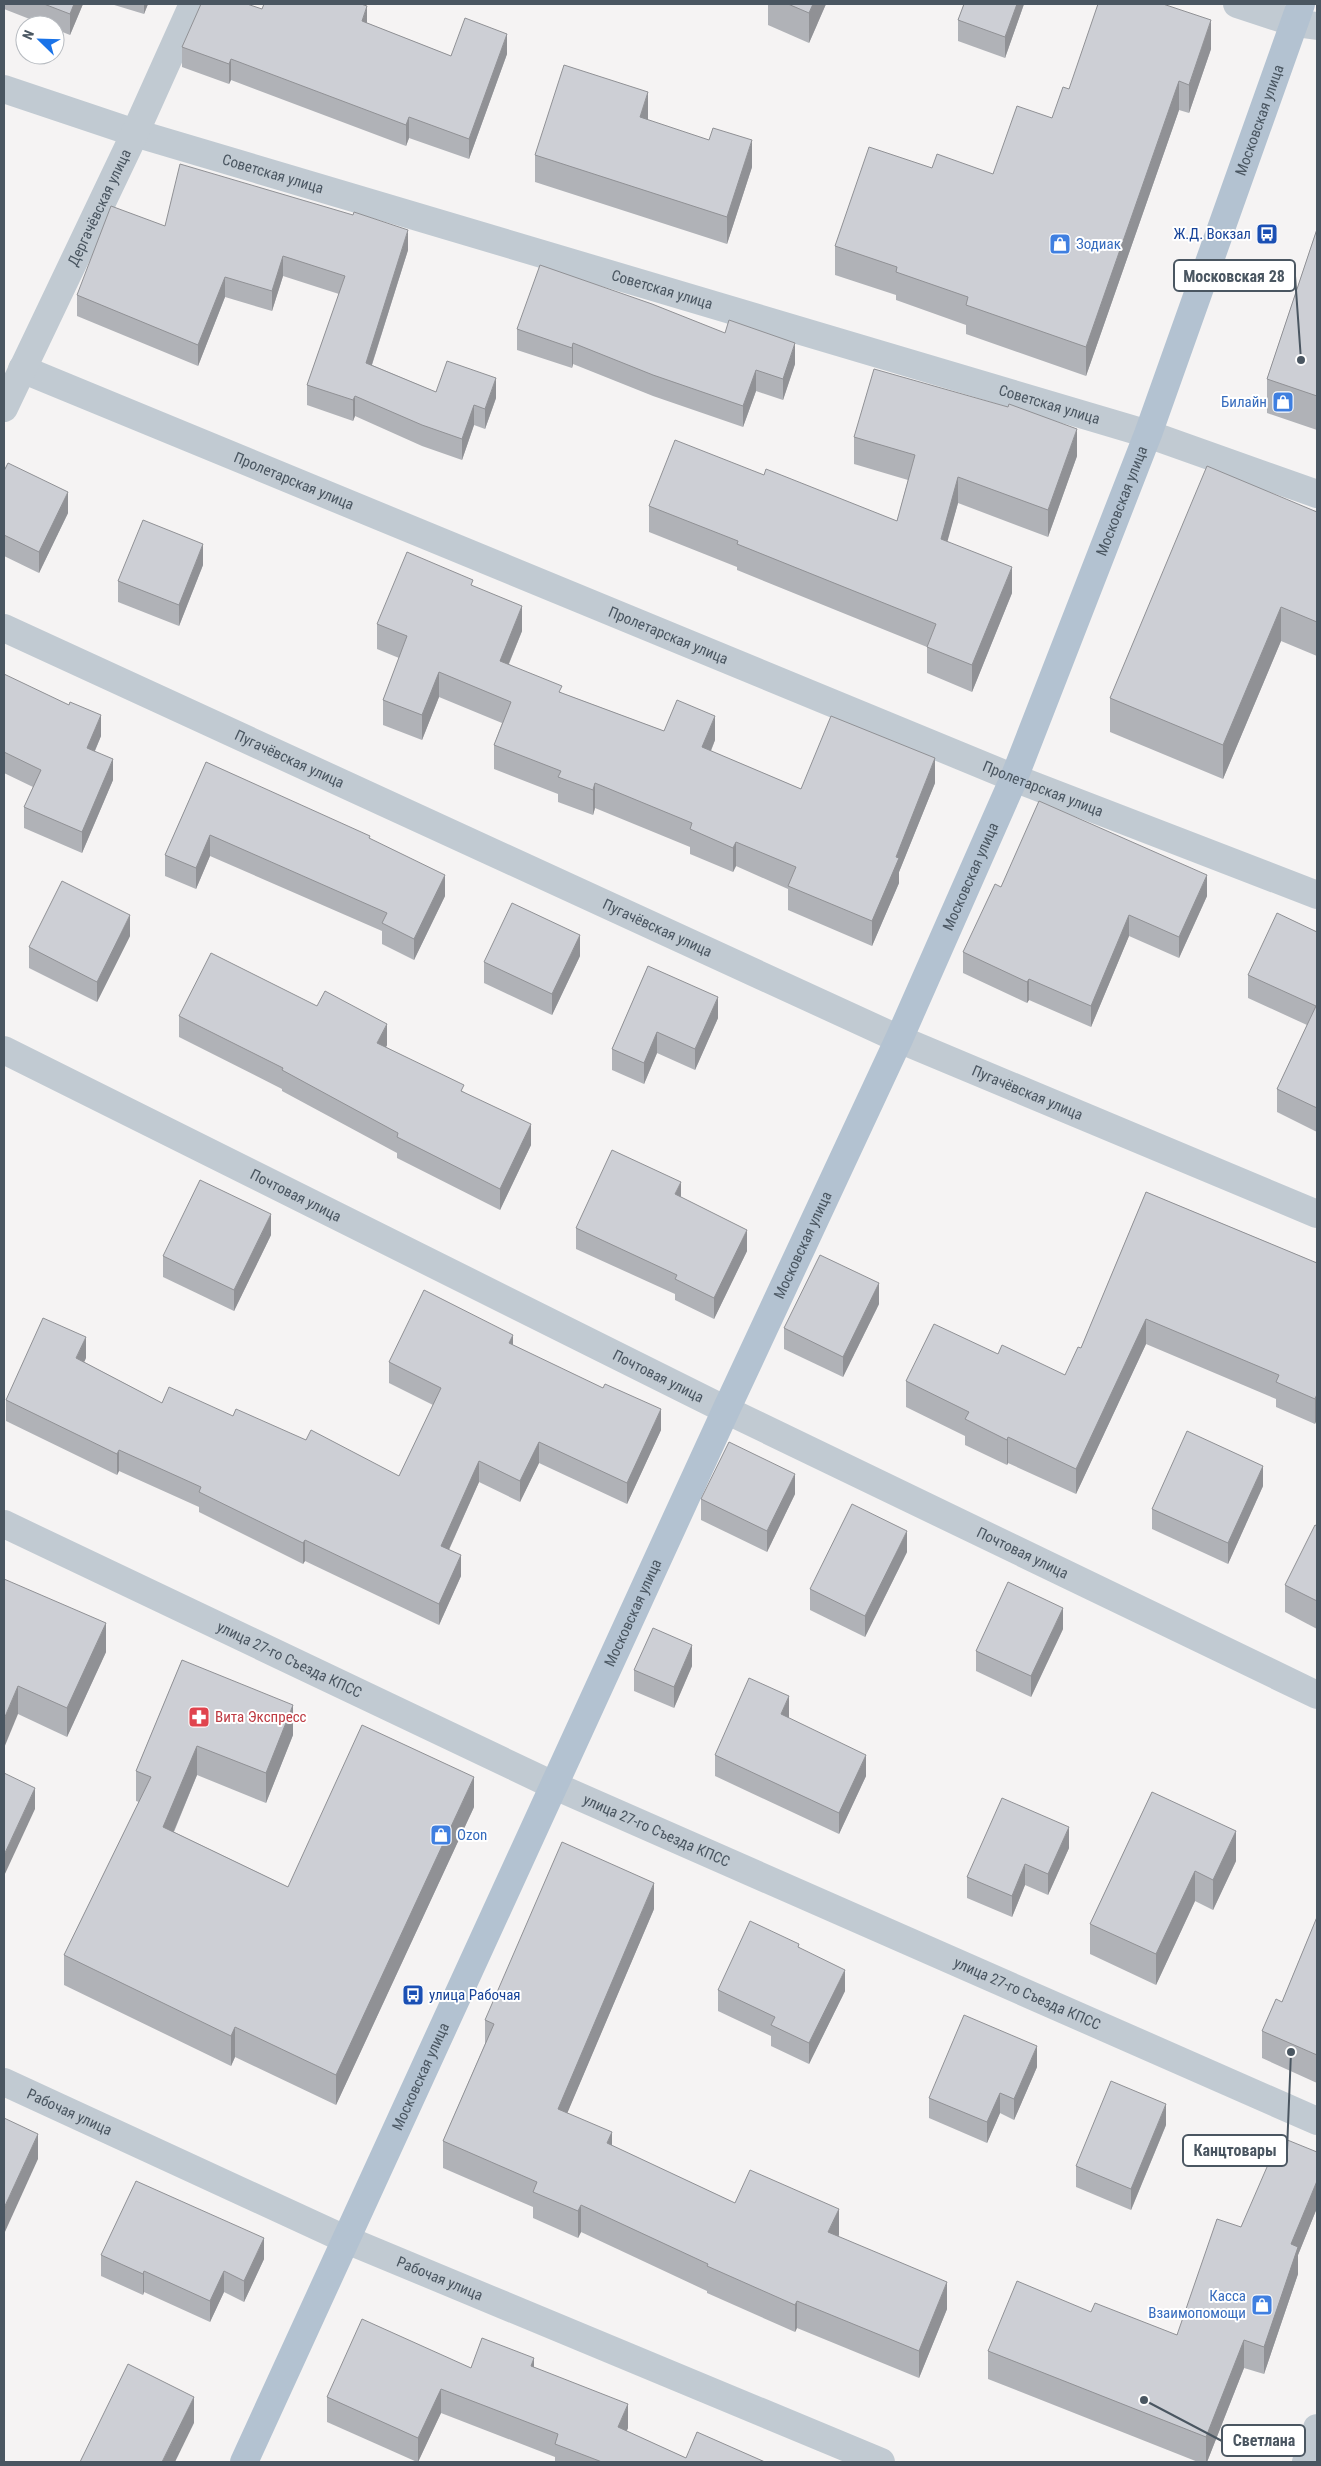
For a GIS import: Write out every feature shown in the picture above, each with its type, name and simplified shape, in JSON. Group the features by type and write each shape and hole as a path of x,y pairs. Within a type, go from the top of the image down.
{"main road":[{"name":"Московская улица","path":"244,2462 348,2240 726,1410 899,1039 1014,778 1148,434 1304,17"}],"street":[{"name":"Дергачёвская улица","path":"4,408 135,132 193,4"},
{"path":"1237,4 1304,17"},
{"name":"Советская улица","path":"4,89 135,132 1148,434 1317,494"},
{"name":"Пролетарская улица","path":"22,369 1014,778 1317,895"},
{"name":"Пугачёвская улица","path":"4,628 899,1039 1317,1214"},
{"name":"Почтовая улица","path":"4,1050 726,1410 1317,1695"},
{"name":"улица 27-го Съезда КПСС","path":"4,1524 555,1786 1317,2121"},
{"name":"Рабочая улица","path":"4,2082 348,2240 880,2462"},
{"path":"1306,2462 1317,2428"}],"building":[{"path":"44,4 74,4 70,14"},
{"path":"201,4 247,4 262,9 264,4 361,4 367,6 362,21 451,56 465,18 507,34 469,139 409,117 406,125 231,59 229,64 182,47"},
{"path":"788,4 813,4 809,13"},
{"path":"964,4 1017,4 1005,37 958,20"},
{"path":"1098,4 1163,4 1211,20 1189,85 1179,81 1086,347 966,305 968,297 896,272 897,267 835,246 869,147 932,168 937,154 993,174 1017,106 1052,118 1063,87 1069,89"},
{"path":"564,65 648,92 640,117 709,140 713,128 752,140 727,217 535,155"},
{"path":"180,164 353,215 354,212 408,230 366,363 436,392 447,361 496,378 485,409 474,405 462,439 422,425 355,396 353,400 307,385 345,276 283,256 272,291 225,277 198,345 77,295 111,206 165,226"},
{"path":"1317,229 1317,396 1267,379"},
{"path":"540,265 652,304 725,333 729,320 795,343 783,379 756,370 743,406 653,375 573,343 572,348 517,329"},
{"path":"874,369 1008,407 1009,404 1077,429 1048,510 958,477 941,539 1012,567 972,665 927,647 936,624 737,544 738,541 649,506 675,440 764,475 766,469 897,521 915,455 854,437"},
{"path":"8,463 68,492 39,552 4,535 4,471"},
{"path":"1207,466 1317,512 1317,622 1281,607 1223,745 1110,698"},
{"path":"143,520 203,544 179,605 118,581"},
{"path":"407,552 473,580 471,585 522,606 500,661 562,686 559,692 664,731 677,700 715,716 702,747 801,789 831,716 935,758 896,857 899,858 872,921 788,886 796,867 736,842 733,848 690,829 692,823 595,783 593,790 558,777 561,771 494,745 511,702 439,672 422,715 383,700 407,636 377,624"},
{"path":"4,674 69,705 70,702 101,715 87,748 113,759 82,832 24,807 41,770 4,752"},
{"path":"206,762 370,836 369,838 445,875 414,939 382,923 387,913 210,835 196,868 165,855"},
{"path":"1039,801 1207,875 1179,937 1129,915 1091,1006 1029,979 1027,982 963,952 995,884 1001,887"},
{"path":"62,881 130,915 97,982 29,947"},
{"path":"512,903 580,935 552,994 484,962"},
{"path":"1277,913 1317,932 1317,1108 1277,1089 1316,1006 1248,975"},
{"path":"211,953 317,1006 325,991 387,1024 377,1043 464,1085 461,1091 531,1124 500,1189 397,1137 398,1133 282,1070 283,1068 179,1016"},
{"path":"648,966 718,997 695,1049 657,1032 644,1063 612,1049"},
{"path":"612,1150 681,1182 675,1194 747,1230 714,1298 675,1279 677,1275 576,1228"},
{"path":"200,1180 271,1214 234,1290 163,1256"},
{"path":"1146,1192 1317,1263 1317,1394 1315,1399 1276,1382 1279,1375 1146,1319 1076,1469 1008,1437 1007,1440 965,1419 969,1412 906,1381 934,1324 998,1354 1002,1345 1065,1375 1078,1347 1081,1348"},
{"path":"820,1255 879,1283 843,1357 784,1328"},
{"path":"424,1290 513,1335 509,1343 603,1388 605,1384 661,1409 627,1483 539,1442 520,1481 479,1461 441,1546 461,1555 439,1604 305,1540 303,1543 199,1492 201,1487 119,1450 117,1454 6,1400 43,1318 86,1337 76,1358 162,1403 169,1387 233,1416 236,1409 306,1440 311,1430 399,1476 441,1388 389,1362"},
{"path":"1187,1431 1263,1466 1228,1543 1152,1509"},
{"path":"729,1442 795,1474 767,1531 701,1499"},
{"path":"852,1504 907,1531 865,1616 810,1589"},
{"path":"1315,1525 1317,1526 1317,1601 1285,1585"},
{"path":"4,1579 106,1623 67,1708 18,1686 4,1719"},
{"path":"1008,1582 1063,1608 1031,1676 976,1651"},
{"path":"653,1628 692,1645 674,1687 634,1670"},
{"path":"182,1660 293,1705 266,1773 197,1746 163,1827 288,1887 362,1725 474,1777 336,2075 235,2027 231,2036 64,1955 151,1777 136,1771"},
{"path":"749,1678 789,1696 781,1714 866,1755 839,1813 715,1755"},
{"path":"4,1773 35,1788 4,1855"},
{"path":"1152,1792 1236,1831 1213,1880 1195,1871 1156,1954 1090,1924"},
{"path":"1002,1798 1069,1827 1048,1874 1025,1864 1012,1896 967,1877"},
{"path":"562,1842 654,1883 558,2109 612,2132 607,2143 735,2203 750,2170 839,2209 828,2232 947,2282 919,2351 797,2301 795,2305 707,2266 708,2264 581,2205 578,2211 533,2192 537,2182 443,2141 494,2024 485,2020"},
{"path":"1317,1917 1317,2055 1262,2031 1276,1999 1282,2002"},
{"path":"750,1921 799,1944 798,1947 845,1970 809,2043 771,2025 775,2017 718,1990"},
{"path":"964,2015 1037,2046 1014,2099 1000,2093 987,2122 929,2098"},
{"path":"1111,2081 1166,2104 1131,2189 1076,2166"},
{"path":"4,2118 38,2134 4,2208"},
{"path":"1280,2137 1317,2152 1317,2181 1291,2244 1298,2247 1264,2347 1244,2340 1206,2437 988,2351 1017,2281 1091,2312 1095,2303 1177,2335 1217,2219 1241,2227"},
{"path":"136,2181 264,2238 244,2281 224,2271 210,2301 144,2271 143,2274 101,2255"},
{"path":"362,2319 471,2368 482,2338 534,2358 531,2366 628,2404 618,2427 686,2458 697,2432 765,2462 602,2462 555,2444 558,2434 441,2389 418,2438 327,2397"},
{"path":"128,2364 194,2397 162,2462 80,2462"}],"place":[{"name":"Ж.Д. Вокзал","path":"1267,234"},
{"name":"Зодиак","path":"1060,244"},
{"name":"Московская 28","path":"1301,360"},
{"name":"Билайн","path":"1283,402"},
{"name":"Вита Экспресс","path":"199,1717"},
{"name":"Ozon","path":"441,1835"},
{"name":"улица Рабочая","path":"413,1995"},
{"name":"Канцтовары","path":"1291,2052"},
{"name":"Касса Взаимопомощи","path":"1262,2305"},
{"name":"Светлана","path":"1144,2400"}]}
